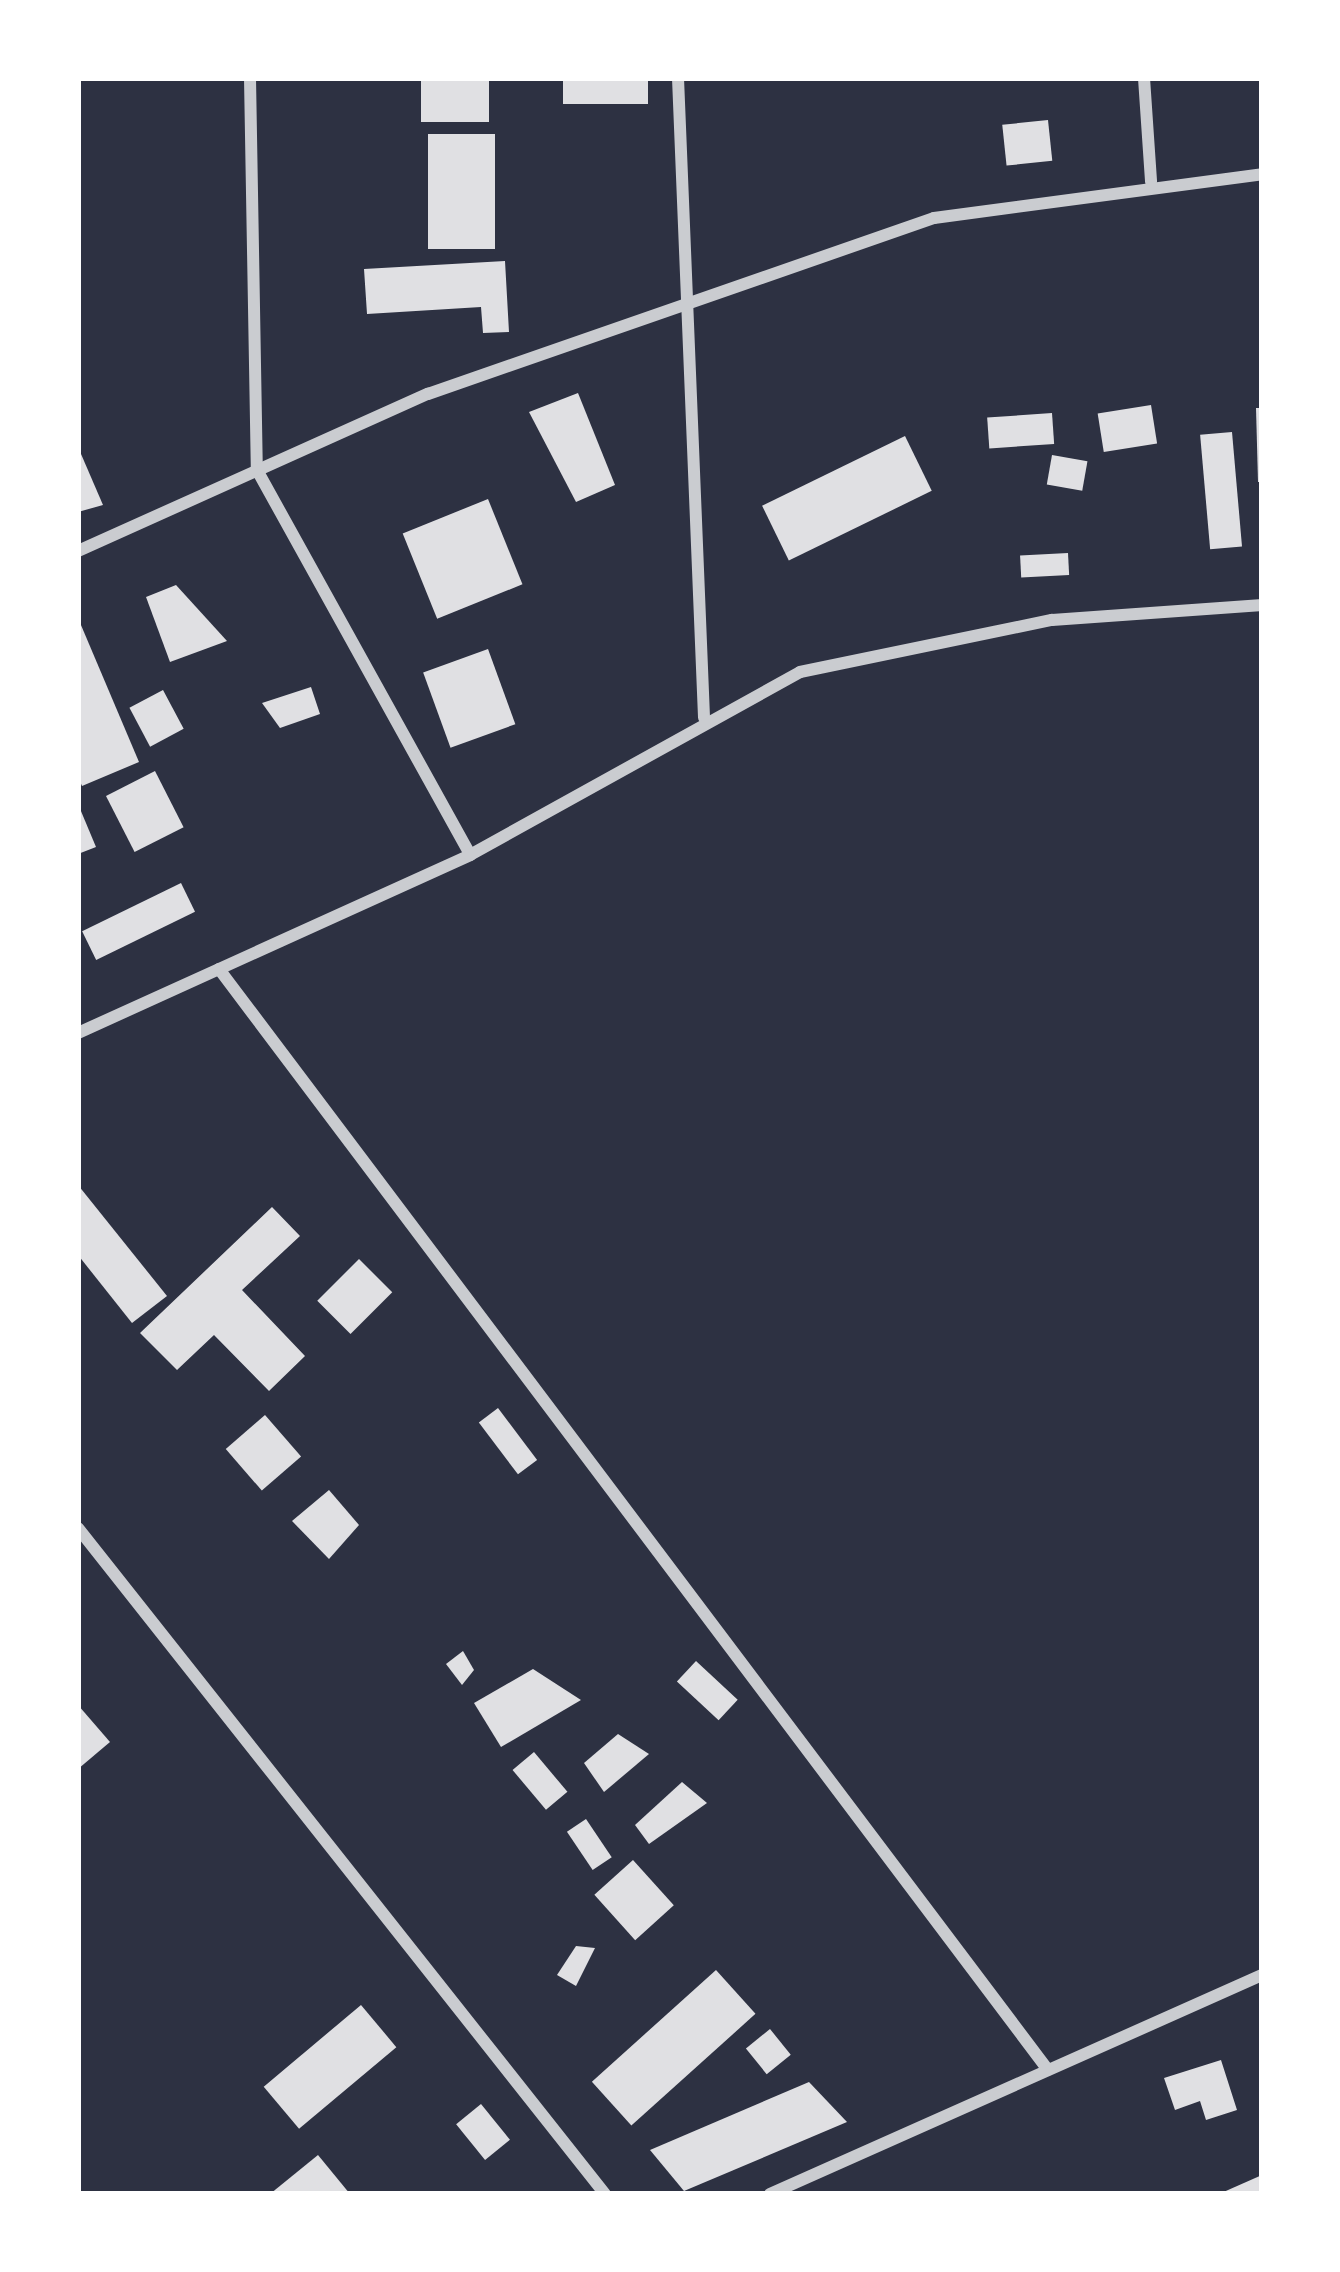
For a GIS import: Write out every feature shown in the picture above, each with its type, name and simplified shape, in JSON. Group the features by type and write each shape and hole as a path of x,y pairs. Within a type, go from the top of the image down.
{"street":[{"path":"250,78 257,470 470,855"},
{"path":"678,78 691,302 704,718"},
{"path":"1144,78 1150,182"},
{"path":"78,551 428,394 934,218 1150,182 1262,174"},
{"path":"78,1034 470,855 704,718 800,671 1029,625 1262,605"},
{"path":"219,969 1048,2070"},
{"path":"78,1528 605,2194"},
{"path":"770,2194 1262,1976"}],"building":[{"path":"421,78 489,78 489,122 421,122"},
{"path":"563,78 648,78 648,104 563,104"},
{"path":"1048,120 1052,161 1007,166 1002,125"},
{"path":"428,134 495,134 495,249 428,249"},
{"path":"505,261 509,332 483,333 481,307 367,314 364,269"},
{"path":"578,393 615,485 576,502 529,412"},
{"path":"1151,405 1157,444 1104,452 1098,413"},
{"path":"1256,408 1262,408 1262,482 1258,482"},
{"path":"1052,413 1054,444 989,448 987,418"},
{"path":"1232,432 1242,547 1210,549 1200,435"},
{"path":"905,436 932,491 789,561 762,506"},
{"path":"78,447 103,505 78,512"},
{"path":"1052,455 1087,461 1082,491 1047,485"},
{"path":"488,499 522,584 437,619 403,533"},
{"path":"1068,553 1069,575 1021,577 1020,556"},
{"path":"176,585 227,641 170,662 146,597"},
{"path":"78,618 139,762 82,786 78,777"},
{"path":"488,649 515,724 451,748 423,673"},
{"path":"311,687 320,714 280,728 262,703"},
{"path":"163,690 184,729 150,747 129,708"},
{"path":"155,771 184,827 135,852 106,796"},
{"path":"78,804 96,847 78,854"},
{"path":"181,883 195,912 96,960 82,931"},
{"path":"78,1185 167,1296 132,1323 78,1255"},
{"path":"272,1207 300,1236 242,1290 305,1356 269,1391 214,1335 177,1370 140,1333"},
{"path":"359,1259 392,1292 351,1334 317,1301"},
{"path":"498,1408 537,1460 518,1474 479,1422"},
{"path":"265,1415 301,1457 262,1491 226,1449"},
{"path":"329,1490 359,1525 329,1559 292,1521"},
{"path":"463,1651 474,1670 462,1685 446,1664"},
{"path":"696,1661 738,1700 719,1720 677,1681"},
{"path":"533,1669 581,1700 501,1747 474,1703"},
{"path":"78,1705 110,1742 78,1769"},
{"path":"618,1734 649,1754 604,1792 584,1763"},
{"path":"534,1752 567,1792 546,1810 513,1770"},
{"path":"682,1782 707,1803 649,1844 635,1825"},
{"path":"586,1819 612,1857 593,1870 567,1832"},
{"path":"633,1860 674,1905 635,1940 594,1895"},
{"path":"576,1946 595,1948 576,1986 557,1975"},
{"path":"716,1970 755,2014 631,2126 592,2082"},
{"path":"361,2005 396,2047 299,2129 264,2087"},
{"path":"770,2029 791,2055 767,2074 746,2049"},
{"path":"1221,2060 1237,2110 1206,2120 1200,2101 1175,2110 1164,2078"},
{"path":"809,2082 847,2122 684,2191 650,2150"},
{"path":"481,2104 510,2140 485,2160 456,2124"},
{"path":"318,2155 350,2194 270,2194"},
{"path":"1262,2175 1262,2194 1219,2194"}]}
